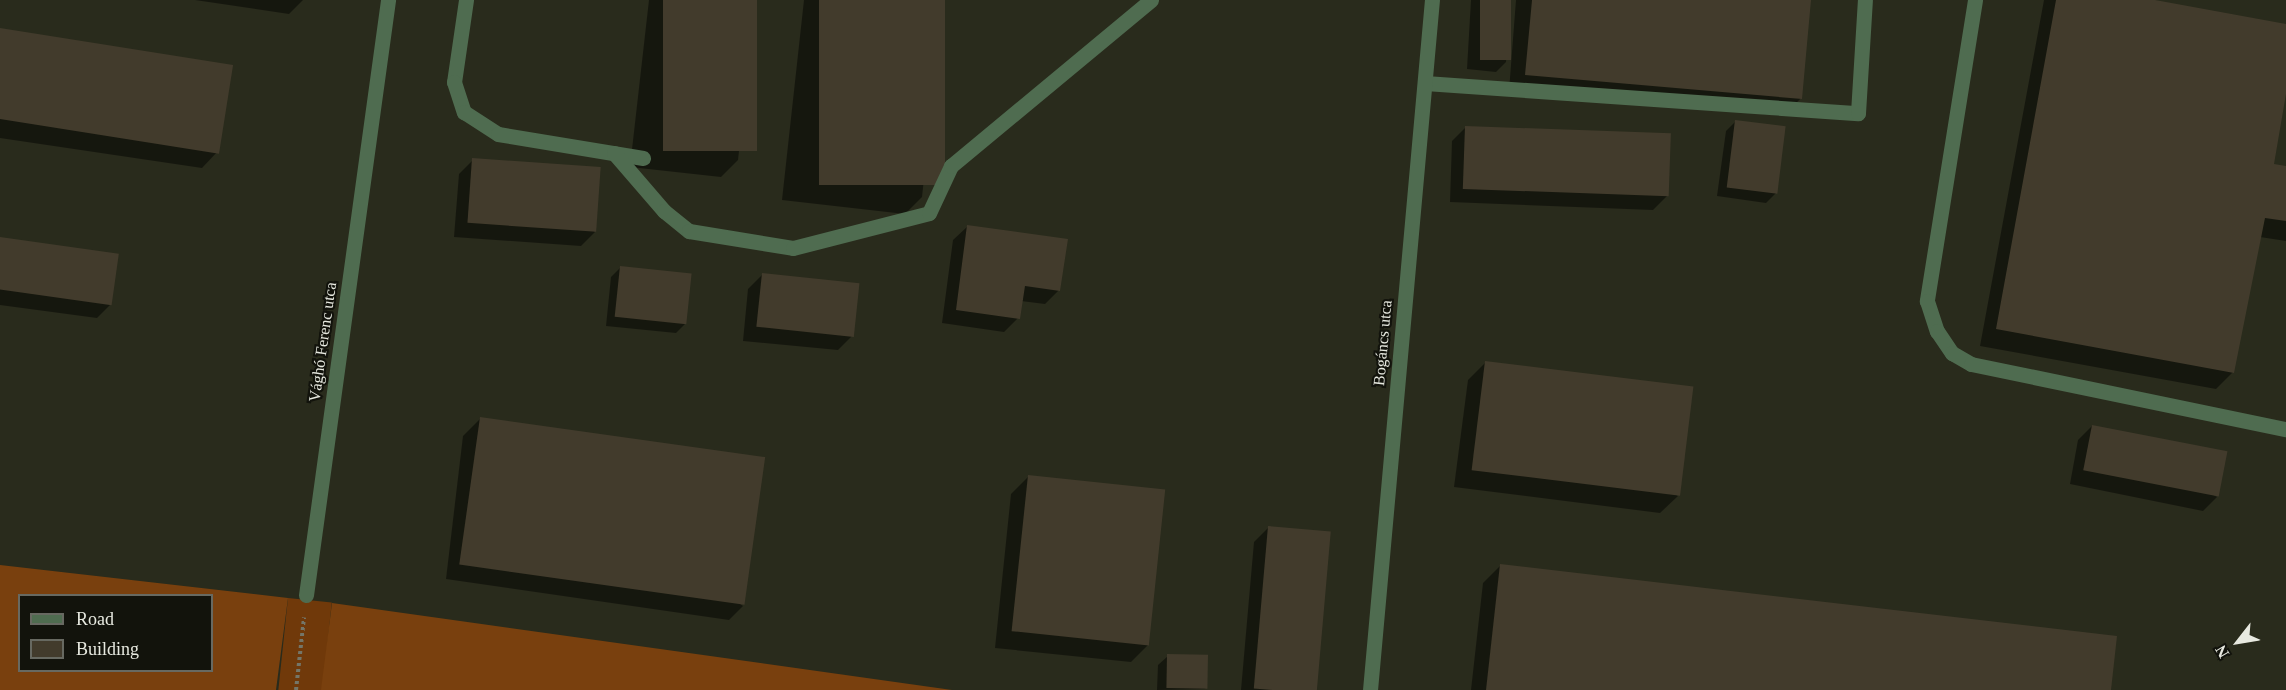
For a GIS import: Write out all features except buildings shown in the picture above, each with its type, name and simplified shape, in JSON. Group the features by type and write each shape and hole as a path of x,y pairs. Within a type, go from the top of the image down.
{"street":[{"name":"Vághó Ferenc utca","path":"306,596 388,0"},
{"path":"466,0 454,82 464,112 498,134 643,158"},
{"path":"614,153 664,211 689,231 793,248 929,213 951,166 1151,0"},
{"name":"Bogáncs utca","path":"1370,690 1432,0"},
{"path":"1425,84 1858,113 1865,0"},
{"path":"1975,0 1927,301 1937,331 1952,353 1971,364 2286,429"}],"path":[{"path":"296,690 306,596"}],"shaded area":[{"path":"0,565 288,598 276,690 0,690"},
{"path":"288,598 332,603 323,690 278,690"},
{"path":"332,603 952,690 321,690"}]}
